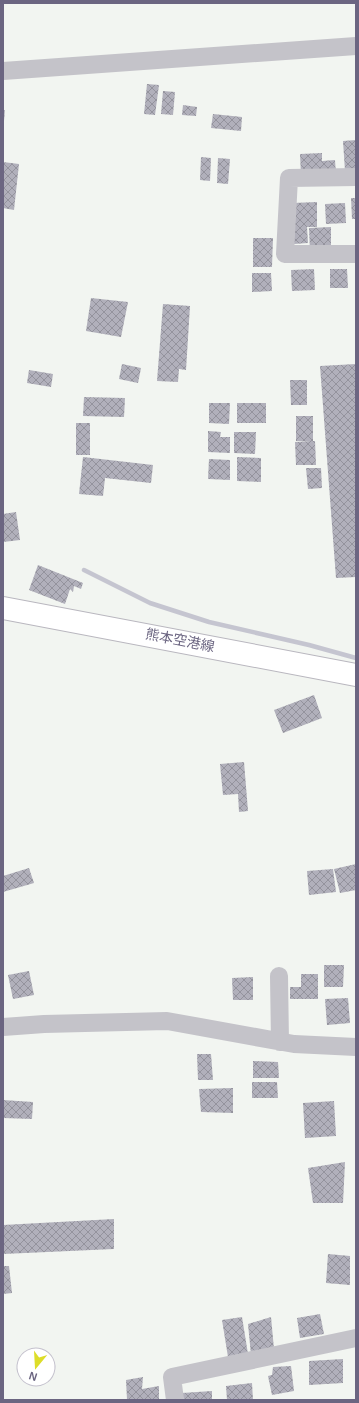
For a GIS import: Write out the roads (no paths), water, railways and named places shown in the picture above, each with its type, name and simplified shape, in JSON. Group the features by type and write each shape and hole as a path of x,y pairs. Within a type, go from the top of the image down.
{"main road":[{"name":"熊本空港線","path":"3,608 222,648 356,675"}],"street":[{"path":"3,71 356,46"},
{"path":"356,177 289,178 285,254 356,254"},
{"path":"279,976 280,1042"},
{"path":"3,1026 167,1021 294,1044 356,1046"},
{"path":"175,1400 172,1377 356,1338"}],"waterway":[{"path":"84,570 150,603 209,622 309,645 356,658"}]}
